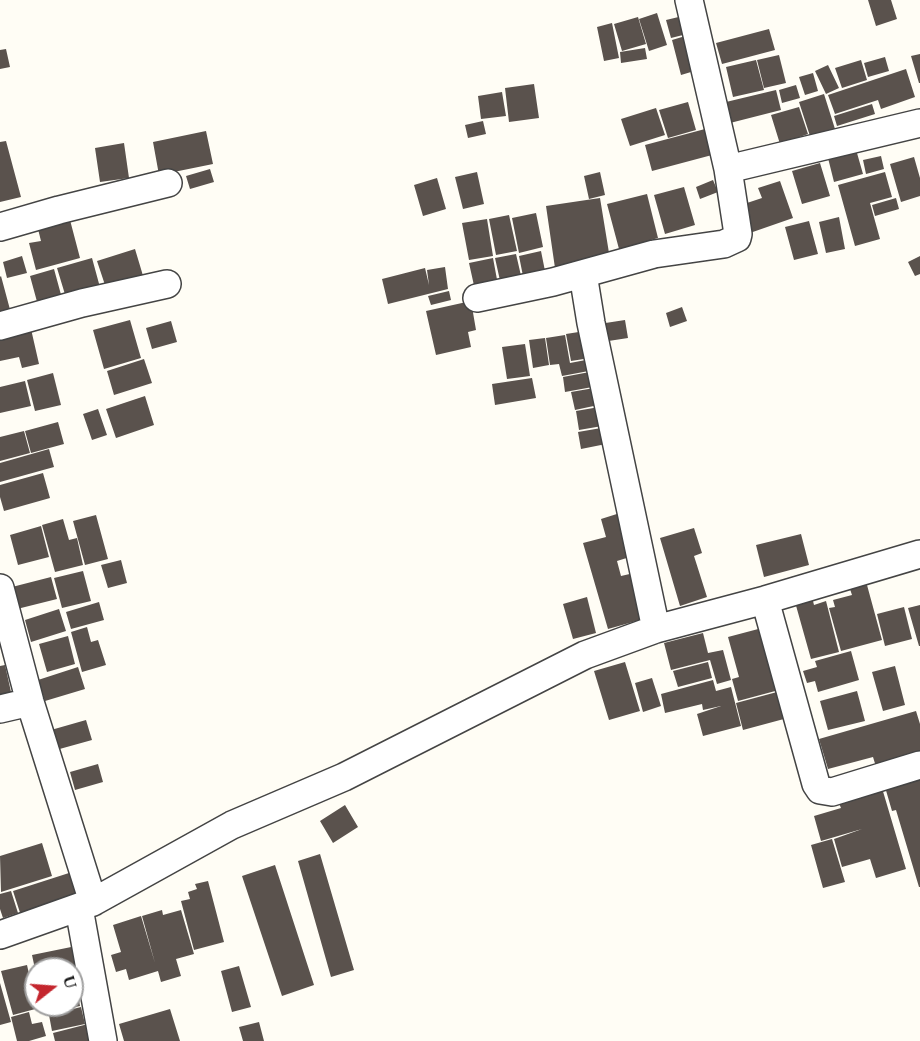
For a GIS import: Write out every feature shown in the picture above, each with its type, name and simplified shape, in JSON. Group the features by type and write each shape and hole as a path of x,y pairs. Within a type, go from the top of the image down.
{"street":[{"path":"477,298 583,274 654,254 724,244 734,240 738,234 728,169 689,0"},
{"path":"728,169 920,123"},
{"path":"0,227 168,183"},
{"path":"583,274 591,323 656,629"},
{"path":"0,326 82,303 167,284"},
{"path":"0,935 86,905 232,825 344,777 585,655 656,629 765,600 920,554"},
{"path":"0,588 86,905 103,1041"},
{"path":"765,600 816,784 820,790 832,792 920,765"},
{"path":"0,709 30,702"}],"building":[{"path":"868,0 891,0 897,19 876,26"},
{"path":"657,13 667,45 649,51 639,19"},
{"path":"687,15 691,33 671,38 666,20"},
{"path":"638,17 646,44 622,51 614,24"},
{"path":"612,23 619,58 604,61 597,27"},
{"path":"769,29 775,50 722,64 716,43"},
{"path":"692,34 701,69 681,75 672,40"},
{"path":"645,48 647,59 621,63 620,52"},
{"path":"6,49 10,67 0,69 0,50"},
{"path":"920,54 920,83 919,83 911,56"},
{"path":"779,55 786,83 764,88 757,60"},
{"path":"885,57 889,71 868,77 864,63"},
{"path":"756,60 764,90 733,97 726,67"},
{"path":"861,60 867,80 842,88 835,68"},
{"path":"828,65 839,88 826,94 815,71"},
{"path":"906,69 915,97 881,109 878,100 835,114 828,95"},
{"path":"813,73 818,91 805,95 799,77"},
{"path":"534,84 539,118 509,122 505,88"},
{"path":"796,85 800,98 782,103 779,90"},
{"path":"776,90 781,110 730,123 726,102"},
{"path":"502,92 506,116 481,119 478,96"},
{"path":"824,94 835,129 810,136 799,102"},
{"path":"688,102 696,130 668,138 659,110"},
{"path":"872,104 875,114 837,126 834,116"},
{"path":"799,107 808,134 780,144 771,115"},
{"path":"656,108 665,135 630,146 621,119"},
{"path":"483,121 486,134 468,138 465,125"},
{"path":"705,129 712,155 652,171 645,145"},
{"path":"206,131 213,164 159,175 153,142"},
{"path":"6,141 21,197 0,202 0,142"},
{"path":"124,143 129,178 100,182 95,148"},
{"path":"855,146 863,174 834,182 827,154"},
{"path":"881,156 884,169 866,174 863,160"},
{"path":"914,157 920,178 920,196 901,202 890,164"},
{"path":"820,163 830,196 802,204 792,171"},
{"path":"210,169 214,182 190,189 186,176"},
{"path":"477,172 484,204 463,209 455,177"},
{"path":"600,172 605,195 589,199 584,176"},
{"path":"885,172 892,197 870,203 880,239 855,246 838,185"},
{"path":"437,178 446,209 423,216 414,185"},
{"path":"713,180 718,192 700,199 696,187"},
{"path":"780,181 793,218 747,234 738,206 762,198 758,188"},
{"path":"684,187 695,225 665,234 654,195"},
{"path":"647,194 658,238 619,249 607,204"},
{"path":"600,198 610,259 555,268 546,206"},
{"path":"896,198 899,209 875,216 872,205"},
{"path":"536,213 543,247 519,253 512,218"},
{"path":"509,215 517,251 496,255 489,219"},
{"path":"839,217 845,249 826,253 819,222"},
{"path":"487,219 493,256 469,260 462,223"},
{"path":"70,220 80,258 36,270 29,243 41,241 38,229"},
{"path":"809,221 818,254 794,260 785,227"},
{"path":"135,249 144,279 107,291 97,261"},
{"path":"541,251 547,281 525,286 519,256"},
{"path":"516,254 522,280 501,285 495,258"},
{"path":"22,256 27,273 7,278 3,262"},
{"path":"920,256 920,274 915,276 908,262"},
{"path":"92,258 101,291 67,301 57,268"},
{"path":"493,258 498,285 475,290 469,263"},
{"path":"445,267 448,289 388,304 382,279 425,268 429,285 427,270"},
{"path":"54,269 63,302 39,309 30,276"},
{"path":"0,277 12,317 0,320"},
{"path":"449,291 451,300 431,305 428,296"},
{"path":"471,301 476,330 468,332 471,347 436,355 426,311"},
{"path":"682,307 687,321 670,327 666,313"},
{"path":"130,320 141,358 104,369 93,330"},
{"path":"625,320 628,338 602,342 599,324"},
{"path":"171,321 177,342 152,349 146,328"},
{"path":"31,329 39,364 22,368 19,357 0,361 0,336"},
{"path":"585,331 590,358 571,361 566,334"},
{"path":"565,335 570,363 591,359 594,370 562,376 559,364 550,365 546,338"},
{"path":"545,338 549,365 533,368 529,340"},
{"path":"525,344 530,376 507,379 502,347"},
{"path":"144,359 152,383 114,395 107,371"},
{"path":"595,371 598,386 565,392 563,377"},
{"path":"53,373 61,405 35,411 27,380"},
{"path":"532,378 536,398 495,405 492,384"},
{"path":"25,381 31,406 0,413 0,387"},
{"path":"600,387 603,404 575,410 571,392"},
{"path":"145,396 154,425 116,438 106,409"},
{"path":"605,406 608,425 579,430 576,411"},
{"path":"98,409 107,435 92,440 83,414"},
{"path":"58,422 64,444 31,453 25,431"},
{"path":"607,427 611,443 581,449 578,432"},
{"path":"24,431 30,453 0,461 0,437"},
{"path":"49,449 54,467 0,482 0,463"},
{"path":"43,473 50,498 4,511 0,497 0,485"},
{"path":"620,513 633,556 617,561 621,576 634,573 647,618 608,629 583,543 606,537 601,519"},
{"path":"96,515 108,559 85,565 73,521"},
{"path":"63,519 69,540 77,538 83,565 55,572 42,525"},
{"path":"41,526 49,557 18,565 10,535"},
{"path":"694,528 702,553 694,556 707,597 680,606 660,538"},
{"path":"801,534 809,565 764,577 756,545"},
{"path":"121,560 127,583 108,588 101,565"},
{"path":"83,571 91,601 62,608 54,578"},
{"path":"51,577 57,599 17,609 12,587"},
{"path":"867,585 882,640 841,651 829,608 835,607 833,600 852,595 850,589"},
{"path":"587,597 596,633 573,639 563,604"},
{"path":"812,597 814,605 826,601 839,652 811,659 795,602"},
{"path":"99,602 104,620 71,629 66,612"},
{"path":"920,605 920,646 919,646 908,608"},
{"path":"904,607 912,639 885,646 877,614"},
{"path":"59,609 66,631 31,642 25,620"},
{"path":"87,627 91,642 98,640 106,665 82,672 71,632"},
{"path":"762,628 779,690 738,701 732,679 739,677 728,637"},
{"path":"703,633 708,653 723,650 731,680 717,684 710,660 671,670 664,643"},
{"path":"68,636 75,664 47,672 39,644"},
{"path":"851,651 859,680 818,692 815,681 807,683 803,671 817,667 815,661"},
{"path":"625,662 640,711 609,720 594,671"},
{"path":"708,662 712,678 678,687 673,671"},
{"path":"5,665 13,701 0,703 0,666"},
{"path":"895,666 905,705 883,711 872,672"},
{"path":"78,667 85,689 45,701 38,680"},
{"path":"652,678 661,706 643,712 635,683"},
{"path":"713,680 716,691 731,687 741,726 703,736 697,714 721,706 703,710 702,704 665,713 661,694"},
{"path":"857,691 865,721 828,730 820,701"},
{"path":"777,692 778,697 784,695 795,716 743,730 736,703"},
{"path":"916,711 920,724 920,758 877,770 873,757 828,769 819,739"},
{"path":"86,720 92,740 56,750 51,730"},
{"path":"98,764 103,782 75,790 70,772"},
{"path":"920,776 919,887 896,810 892,811 885,787"},
{"path":"882,788 906,869 876,878 870,859 842,867 834,839 862,829 821,841 814,816 841,808 838,801"},
{"path":"345,805 358,827 333,843 320,821"},
{"path":"832,839 845,882 823,888 811,845"},
{"path":"42,843 52,876 1,892 0,856"},
{"path":"320,854 354,970 331,977 298,861"},
{"path":"275,865 314,985 282,996 242,876"},
{"path":"69,873 79,904 23,922 13,891"},
{"path":"208,881 224,942 194,950 181,901 190,899 188,892 197,889 195,884"},
{"path":"11,891 18,913 3,918 0,909 0,894"},
{"path":"162,910 163,915 181,910 194,954 176,959 181,976 161,982 158,971 129,980 126,969 116,972 111,955 121,952 113,925 141,916 155,963 142,916"},
{"path":"81,945 84,957 32,957 32,955"},
{"path":"84,958 89,981 84,982"},
{"path":"24,966 24,1012 13,1015 1,971"},
{"path":"239,966 251,1007 232,1012 221,971"},
{"path":"0,983 11,1022 0,1025"},
{"path":"170,1009 180,1041 124,1041 119,1024"},
{"path":"24,1013 24,1017 30,1017 32,1024 42,1022 46,1036 29,1041 17,1041 11,1017"},
{"path":"49,1017 83,1017 85,1024 52,1031"},
{"path":"259,1022 264,1041 243,1041 239,1027"},
{"path":"88,1024 92,1041 55,1041 53,1033"}]}
